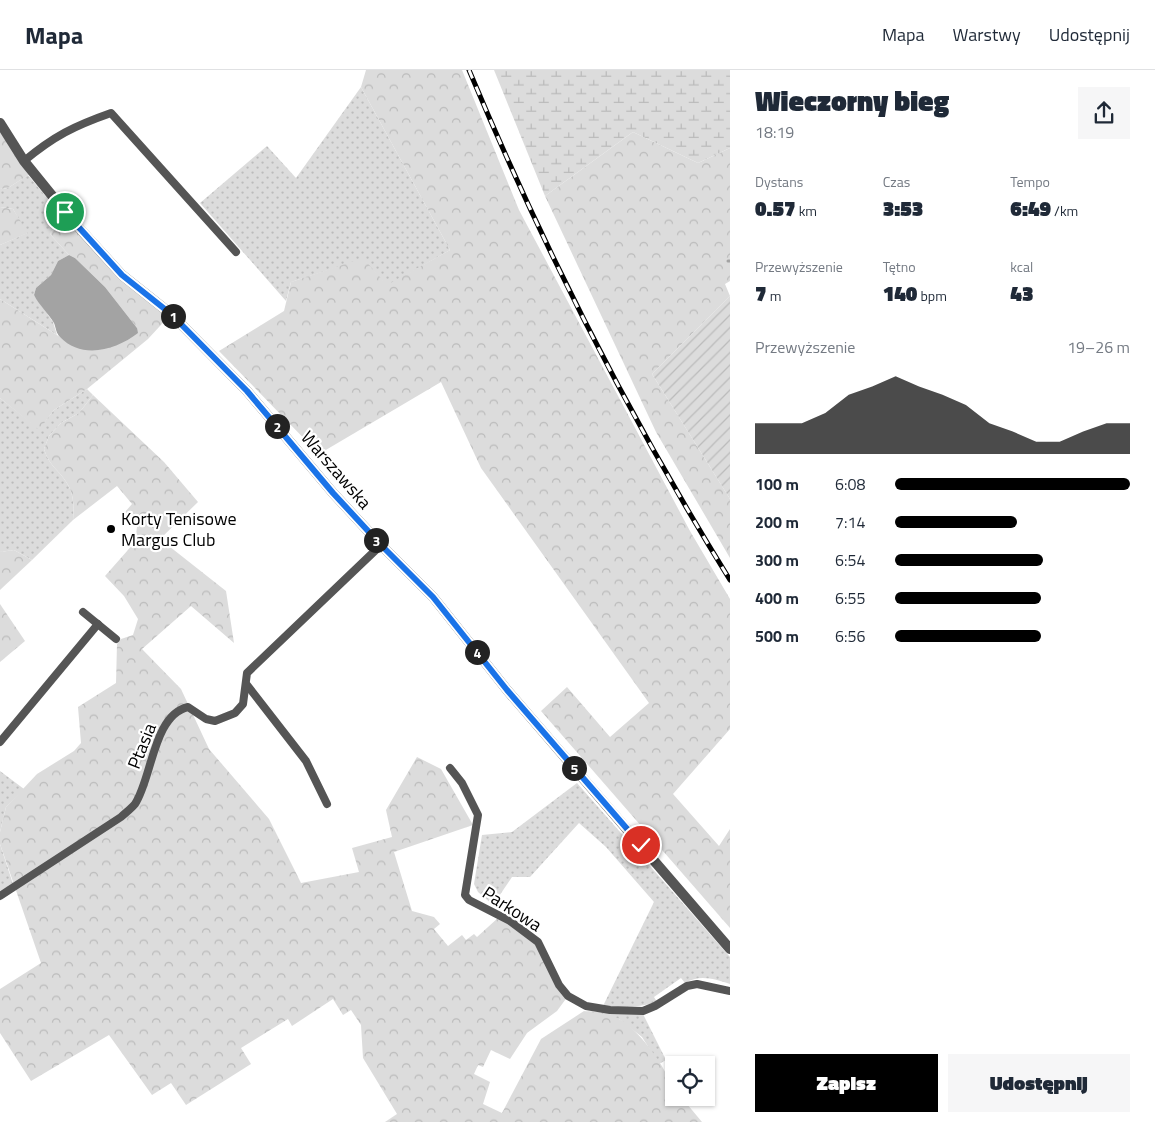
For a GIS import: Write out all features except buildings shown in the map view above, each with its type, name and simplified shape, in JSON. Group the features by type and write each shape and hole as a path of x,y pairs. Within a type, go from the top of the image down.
{"street":[{"path":"24,161 47,141 76,125 111,113 236,252"},
{"name":"Warszawska","path":"0,123 24,161 71,219 122,275 171,314 220,361 381,545 433,597 507,690 730,949"},
{"name":"Ptasia","path":"0,896 121,817 135,803 169,718 181,708 188,707 206,719 215,721 224,719 243,704 247,673 381,545"},
{"path":"83,612 116,638"},
{"path":"0,742 98,624"},
{"path":"246,686 306,761 328,804"},
{"name":"Parkowa","path":"450,768 462,783 478,815 465,895 469,900 510,921 538,942 559,985 568,996 586,1006 596,1008 643,1010 656,1006 692,985 698,984 730,991"}],"green space":[{"path":"366,70 462,70 519,210 690,531 730,599 730,729 673,794 719,846 730,829 730,928 541,711 567,687 610,737 649,703 481,468 441,382 319,454 219,351 284,311 291,282 363,258 387,285 450,250 361,87"},
{"path":"494,70 730,70 730,148 698,163 633,132 545,196"},
{"path":"361,87 450,250 387,286 363,259 291,282 286,301 200,203 267,146 296,178"},
{"path":"0,129 33,172 8,188 0,189"},
{"path":"633,132 698,163 730,148 730,281 725,284 730,296 652,374 730,499 730,558 656,432 545,196"},
{"path":"28,175 62,216 50,234 69,255 58,261 51,275 36,288 34,295 53,322 57,335 0,299 0,245 27,233 13,209 0,207 0,189 8,188"},
{"path":"0,207 13,209 28,233 0,245"},
{"path":"65,212 122,275 171,314 148,339 87,389 54,410 39,430 0,398 0,299 68,342 137,328 105,287 75,258 69,255 50,234"},
{"path":"730,296 730,499 652,374"},
{"path":"87,389 93,395 79,413 61,423 49,436 44,449 49,461 70,489 73,502 73,520 32,560 14,550 0,552 0,398 39,429 54,410"},
{"path":"93,395 164,462 198,502 160,539 226,591 234,643 191,606 142,649 181,689 209,749 269,819 301,883 359,872 352,848 392,837 386,810 417,757 441,769 473,825 394,852 412,911 434,917 440,924 434,929 448,946 462,935 466,940 474,934 477,937 499,917 538,942 568,996 557,1011 527,1033 510,1059 491,1050 483,1067 478,1065 474,1074 490,1082 483,1104 502,1113 541,1039 584,1011 615,1017 636,1032 654,1054 665,1072 665,1106 689,1106 702,1122 385,1122 397,1114 363,1058 361,1025 351,1010 343,1015 333,999 292,1026 288,1019 241,1048 251,1064 186,1105 171,1083 152,1095 109,1035 31,1081 0,1033 0,989 41,963 0,844 0,832 6,807 37,774 74,751 81,743 78,707 116,683 117,644 121,639 133,635 138,619 124,596 105,576 135,542 137,527 125,512 132,504 117,486 73,520 73,502 70,489 49,461 44,449 49,436 61,423 79,413"},
{"path":"14,550 32,560 0,590 0,552"},
{"path":"0,604 25,641 0,662"},
{"path":"0,771 24,789 6,807 0,832"},
{"path":"577,783 730,957 730,984 702,978 685,983 681,978 654,997 657,1002 624,1007 603,1006 654,902 606,847 579,823 530,877 512,877 493,905 478,892 474,884 482,835 512,832"},
{"path":"0,844 13,884 0,891"},
{"path":"584,1011 643,1014 665,1061 659,1064 642,1037 619,1019"}],"shaded area":[{"path":"69,255 75,258 105,287 137,328 138,333 120,344 99,350 78,348 60,337 54,323 34,295 36,288 51,275 58,261"}],"railway":[{"path":"469,70 497,136 589,330 657,456 730,580"}],"place":[{"name":"Korty Tenisowe Margus Club","path":"111,529"}],"route":[{"path":"65,212 122,275 171,314 220,361 333,493 433,597 507,690 641,845"}]}
